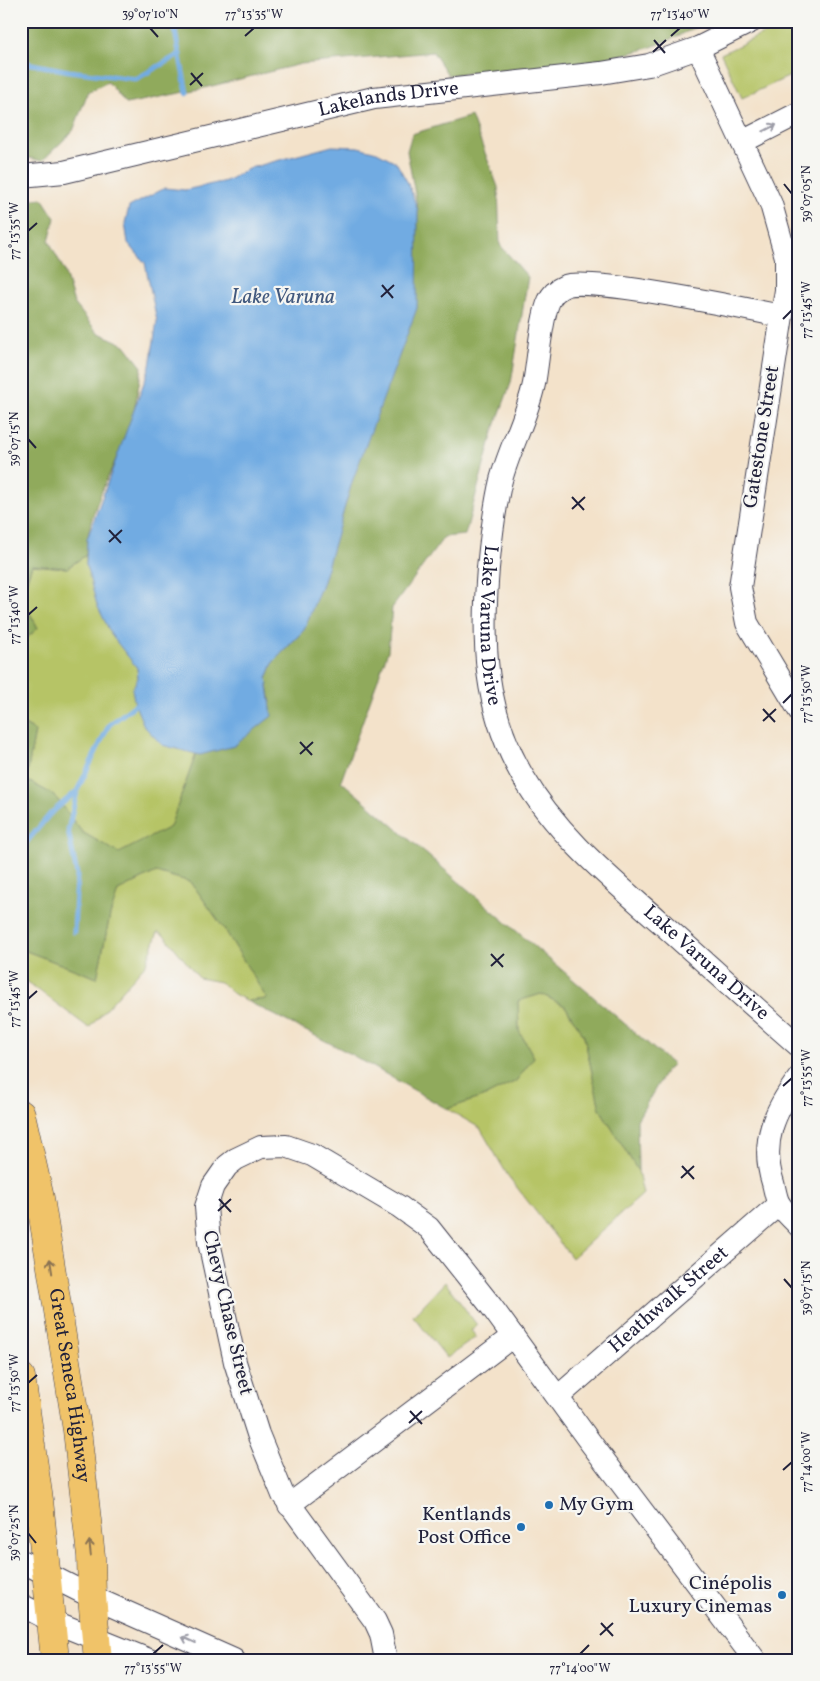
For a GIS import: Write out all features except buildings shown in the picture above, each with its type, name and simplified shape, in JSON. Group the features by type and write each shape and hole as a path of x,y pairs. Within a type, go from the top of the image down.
{"main road":[{"name":"Great Seneca Highway","path":"21,1114 40,1198 77,1430 91,1556 96,1649"},
{"path":"21,1505 26,1470 23,1385"},
{"path":"23,1385 47,1574 54,1660"}],"street":[{"name":"Lakelands Drive","path":"21,176 64,172 374,98 629,69 698,48 752,21"},
{"name":"Gatestone Street","path":"698,48 771,204 786,257 786,290 740,587 747,623 799,710"},
{"path":"742,142 799,114"},
{"name":"Lake Varuna Drive","path":"781,316 693,299 578,282 557,290 547,305 534,385 527,411 509,455 495,507 484,619 486,664 497,720 514,761 533,793 562,829 597,867 799,1046"},
{"path":"799,1078 785,1097 769,1132 767,1151 770,1175 780,1204 799,1226"},
{"name":"Chevy Chase Street","path":"386,1660 385,1648 375,1621 289,1504 273,1472 240,1383 208,1235 206,1216 209,1196 220,1175 236,1159 261,1147 274,1145 294,1148 321,1159 418,1218 433,1232 558,1396 750,1658"},
{"name":"Heathwalk Street","path":"558,1396 780,1204"},
{"path":"289,1504 513,1336"},
{"path":"21,1561 92,1597 234,1660"},
{"path":"21,1605 52,1621 96,1649 149,1660"}],"green space":[{"path":"21,21 708,21 670,40 640,50 585,62 539,67 448,75 433,52 301,64 200,89 126,104 108,82 88,92 73,131 42,161 21,156"},
{"path":"790,21 799,21 799,72 742,98 721,54"},
{"path":"471,116 498,187 500,245 528,277 511,383 493,432 465,535 444,537 392,608 388,651 341,781 673,1065 665,1072 637,1120 638,1171 600,1109 584,1036 565,1006 541,994 518,1001 519,1031 534,1057 516,1081 488,1095 447,1109 347,1052 247,1001 267,999 227,933 191,882 156,872 118,891 110,915 97,978 21,949 21,723 35,731 26,780 54,795 82,832 119,853 170,827 196,754 271,703 267,678 274,661 304,630 323,581 352,482 418,211 407,151 412,134"},
{"path":"42,198 55,218 49,241 64,270 74,303 97,332 125,345 142,367 131,421 96,506 91,522 86,555 67,568 32,565 21,596 21,201"},
{"path":"86,555 86,565 137,668 138,678 196,754 170,827 119,854 82,832 54,795 26,780 35,731 21,723 21,643 38,628 21,597 32,565 67,568"},
{"path":"21,597 38,628 21,643"},
{"path":"156,872 191,882 227,933 267,999 247,1001 234,994 220,982 199,978 165,936 158,932 146,964 89,1028 21,977 21,949 97,978 110,915 118,891"},
{"path":"541,994 565,1006 584,1036 600,1109 638,1171 643,1194 572,1258 508,1176 480,1128 447,1109 488,1095 516,1081 534,1057 519,1031 518,1001"},
{"path":"445,1282 477,1325 471,1330 476,1337 447,1358 413,1316"}],"water":[{"name":"Lake Varuna","path":"332,146 358,147 377,152 396,162 409,185 418,211 417,308 352,482 323,581 304,630 274,661 267,678 272,716 234,746 200,755 162,745 144,726 135,705 132,689 138,678 137,668 112,636 97,605 86,565 87,539 150,366 157,321 145,263 128,243 125,223 129,207 165,188 185,190 226,181 250,168"}],"waterway":[{"path":"173,21 187,93"},
{"path":"21,62 69,71 136,79 180,54"},
{"path":"21,849 50,814 77,791 109,725 135,705"},
{"path":"74,932 77,875 68,830 77,792"}],"place":[{"name":"My Gym","path":"549,1505"},
{"name":"Kentlands Post Office","path":"521,1527"},
{"name":"Cinépolis Luxury Cinemas","path":"782,1595"}]}
